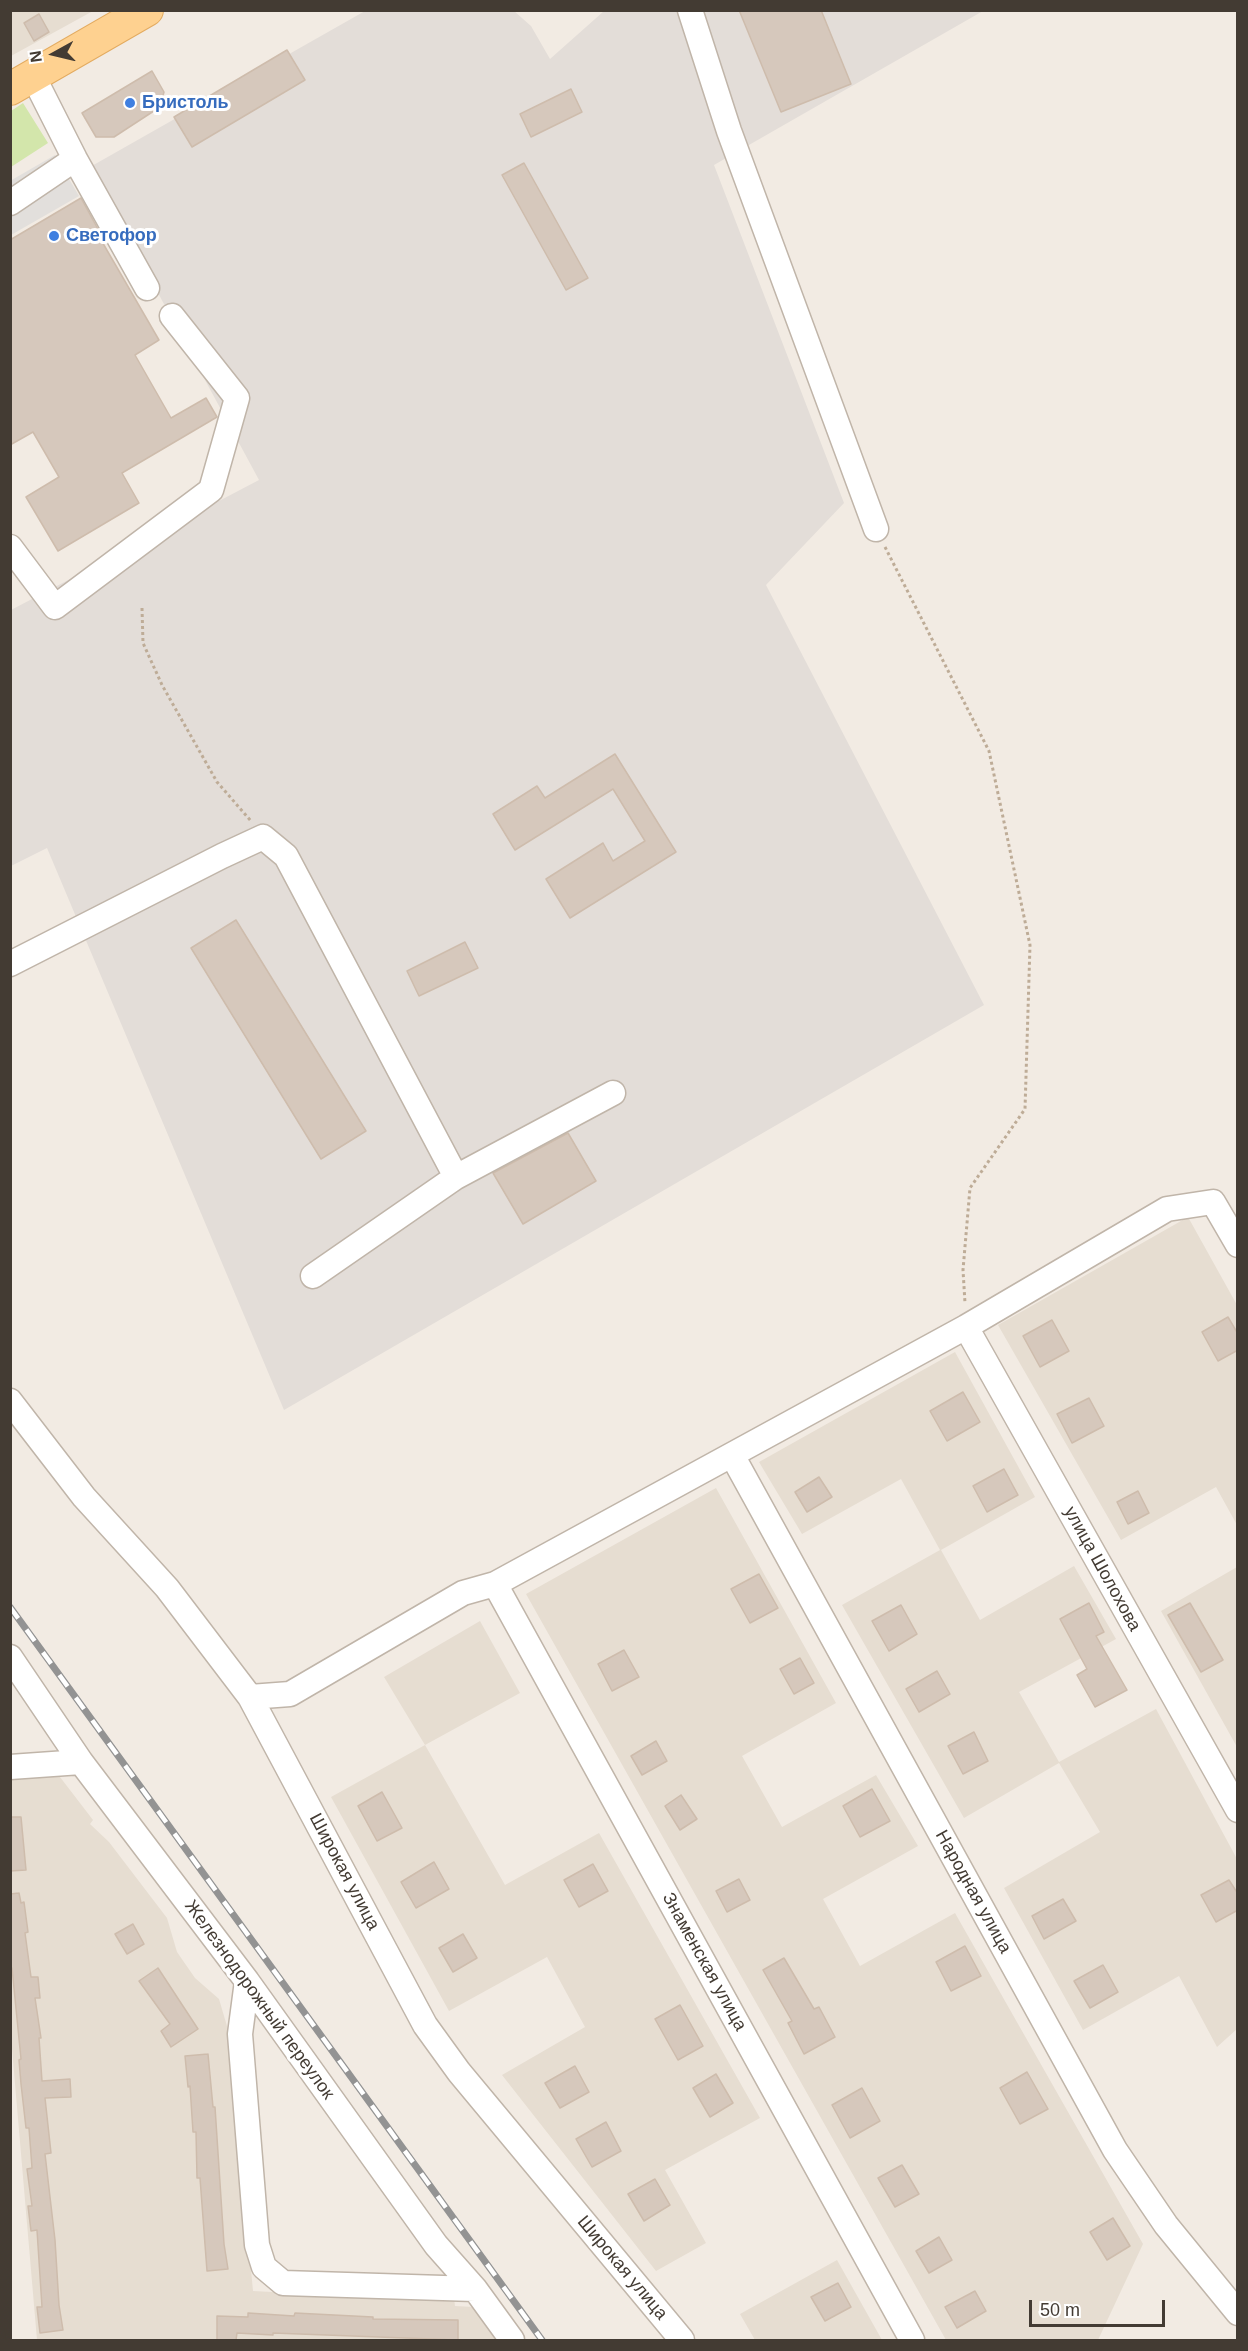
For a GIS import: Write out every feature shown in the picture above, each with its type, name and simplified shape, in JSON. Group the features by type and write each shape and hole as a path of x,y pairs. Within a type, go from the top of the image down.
{"main road":[{"path":"22,83 147,10"}],"street":[{"path":"690,10 729,131 876,529"},
{"path":"22,83 75,159 147,288"},
{"path":"10,203 75,159"},
{"path":"10,547 55,607 211,490 237,398 172,316"},
{"path":"10,964 263,837 286,856 456,1177"},
{"path":"313,1276 456,1177 613,1092"},
{"path":"250,1696 290,1694 463,1593 495,1584 966,1327 1167,1209 1213,1202 1238,1245"},
{"name":"улица Шолохова","path":"966,1327 1238,1810"},
{"name":"Широкая улица","path":"10,1401 84,1497 167,1588 250,1696 425,2025 459,2072 682,2340"},
{"name":"Народная улица","path":"732,1455 1115,2150 1166,2225 1238,2313"},
{"name":"Знаменская улица","path":"495,1584 912,2340"},
{"name":"Железнодорожный переулок","path":"10,1657 81,1762 247,1981 436,2245 475,2289 512,2340"},
{"path":"10,1767 81,1762"},
{"path":"247,1981 240,2034 258,2245 264,2267 283,2283 475,2289"}],"path":[{"path":"876,529 988,751 1030,945 1025,1109 970,1188 963,1270 966,1327"},
{"path":"142,608 143,644 162,686 217,782 263,837"}],"shaded area":[{"path":"11,11 93,11 11,56"},
{"path":"365,11 514,11 531,26 550,59 604,11 983,11 714,165 844,503 766,585 984,1005 284,1410 47,848 11,866 11,610 259,480 90,167"},
{"path":"55,155 79,196 11,235 10,181"},
{"path":"1188,1217 1237,1305 1237,1525 1216,1487 1121,1540 998,1325"},
{"path":"955,1352 1035,1497 941,1550 980,1620 1074,1566 1116,1639 1019,1692 1059,1762 1156,1709 1237,1859 1237,2029 1217,2047 1179,1976 1083,2030 1004,1888 1100,1832 1059,1763 964,1818 842,1605 940,1550 901,1479 802,1534 759,1462"},
{"path":"716,1488 836,1703 742,1756 782,1827 876,1775 918,1846 823,1899 860,1966 955,1913 1143,2244 1098,2340 946,2340 526,1594"},
{"path":"1237,1567 1237,1747 1161,1611"},
{"path":"480,1621 520,1693 425,1745 384,1677"},
{"path":"425,1745 505,1885 599,1833 760,2118 665,2170 706,2243 656,2271 502,2075 585,2027 547,1957 449,2011 331,1797"},
{"path":"49,1771 60,1777 93,1820 90,1824 109,1842 167,1918 177,1952 195,1978 219,1999 229,2033 253,2291 423,2300 454,2298 455,2306 474,2307 480,2312 495,2340 37,2340 11,2037 10,1775"},
{"path":"837,2260 882,2340 755,2340 740,2314"}],"green space":[{"path":"23,103 48,143 11,167 11,111"}],"building":[{"path":"739,10 821,10 851,84 781,112"},
{"path":"39,14 49,32 34,41 24,23"},
{"path":"287,50 305,80 192,147 174,117"},
{"name":"Бристоль","path":"152,71 164,92 160,107 114,137 96,137 82,113"},
{"path":"571,89 582,112 531,137 520,114"},
{"path":"524,163 588,278 566,290 502,175"},
{"path":"81,198 99,231 97,233 159,340 135,355 171,418 206,398 217,417 122,473 139,503 58,551 26,497 59,477 33,432 10,445 10,240"},
{"path":"615,754 676,852 570,918 546,879 603,843 613,861 645,841 613,789 515,850 493,814 537,786 545,798"},
{"path":"236,920 366,1131 321,1159 191,948"},
{"path":"465,942 478,968 419,996 407,971"},
{"path":"568,1133 596,1181 523,1224 493,1173"},
{"path":"1228,1317 1238,1334 1238,1350 1218,1361 1202,1332"},
{"path":"1052,1320 1069,1351 1040,1367 1023,1336"},
{"path":"963,1392 980,1422 947,1441 930,1411"},
{"path":"1089,1398 1104,1426 1072,1443 1057,1414"},
{"path":"1004,1469 1018,1495 987,1512 973,1486"},
{"path":"819,1477 832,1497 807,1512 795,1492"},
{"path":"1138,1491 1149,1513 1128,1524 1117,1502"},
{"path":"759,1574 778,1608 750,1623 731,1589"},
{"path":"1089,1603 1104,1632 1096,1636 1127,1690 1095,1707 1077,1675 1087,1669 1060,1619"},
{"path":"1190,1603 1223,1660 1201,1672 1168,1615"},
{"path":"901,1605 917,1634 889,1651 872,1621"},
{"path":"624,1650 639,1677 612,1691 598,1664"},
{"path":"800,1658 814,1683 794,1694 780,1669"},
{"path":"937,1671 950,1694 919,1712 906,1689"},
{"path":"974,1732 988,1761 963,1774 948,1746"},
{"path":"656,1741 667,1761 642,1775 631,1756"},
{"path":"872,1789 890,1821 860,1837 843,1806"},
{"path":"382,1792 402,1828 377,1841 358,1806"},
{"path":"681,1795 697,1819 680,1830 665,1806"},
{"path":"10,1817 21,1817 26,1870 10,1871"},
{"path":"434,1862 449,1889 416,1908 401,1882"},
{"path":"593,1864 608,1891 579,1907 564,1880"},
{"path":"739,1879 750,1900 727,1912 716,1891"},
{"path":"1229,1880 1238,1894 1238,1910 1216,1922 1201,1895"},
{"path":"19,1893 21,1903 24,1902 28,1932 25,1933 31,1977 38,1977 40,1998 35,1998 41,2038 39,2038 42,2081 70,2079 71,2097 45,2098 51,2153 45,2154 63,2330 40,2333 37,2307 42,2307 37,2230 31,2231 28,2206 32,2206 27,2169 32,2168 29,2128 26,2128 12,1968 10,1968 10,1894"},
{"path":"1063,1899 1076,1921 1044,1939 1032,1916"},
{"path":"133,1924 144,1944 127,1954 115,1934"},
{"path":"463,1934 477,1958 453,1972 439,1948"},
{"path":"965,1946 981,1976 951,1991 936,1962"},
{"path":"784,1958 814,2009 819,2007 835,2037 804,2054 788,2023 792,2021 763,1970"},
{"path":"1103,1965 1118,1992 1090,2008 1074,1981"},
{"path":"158,1968 198,2029 171,2047 161,2031 170,2024 139,1981"},
{"path":"680,2005 703,2046 678,2060 655,2019"},
{"path":"208,2054 213,2107 215,2107 224,2244 228,2269 207,2271 200,2178 197,2178 196,2132 193,2132 190,2086 188,2087 185,2056"},
{"path":"575,2066 589,2092 560,2108 545,2083"},
{"path":"1027,2072 1048,2109 1020,2124 1000,2088"},
{"path":"716,2074 733,2103 710,2117 693,2088"},
{"path":"862,2088 880,2121 850,2138 832,2105"},
{"path":"606,2122 621,2151 592,2167 576,2139"},
{"path":"902,2165 919,2194 895,2207 878,2178"},
{"path":"655,2179 670,2205 644,2221 628,2194"},
{"path":"1113,2218 1130,2246 1107,2260 1090,2232"},
{"path":"939,2237 952,2260 929,2273 916,2251"},
{"path":"838,2283 851,2307 825,2321 811,2297"},
{"path":"975,2291 986,2311 957,2328 945,2307"},
{"path":"248,2313 294,2316 295,2313 373,2317 373,2319 458,2320 458,2340 237,2333 236,2340 217,2340 217,2316 248,2317"}],"railway":[{"path":"10,1607 542,2340"}],"place":[{"name":"Бристоль","path":"130,103"},
{"name":"Светофор","path":"54,236"}]}
